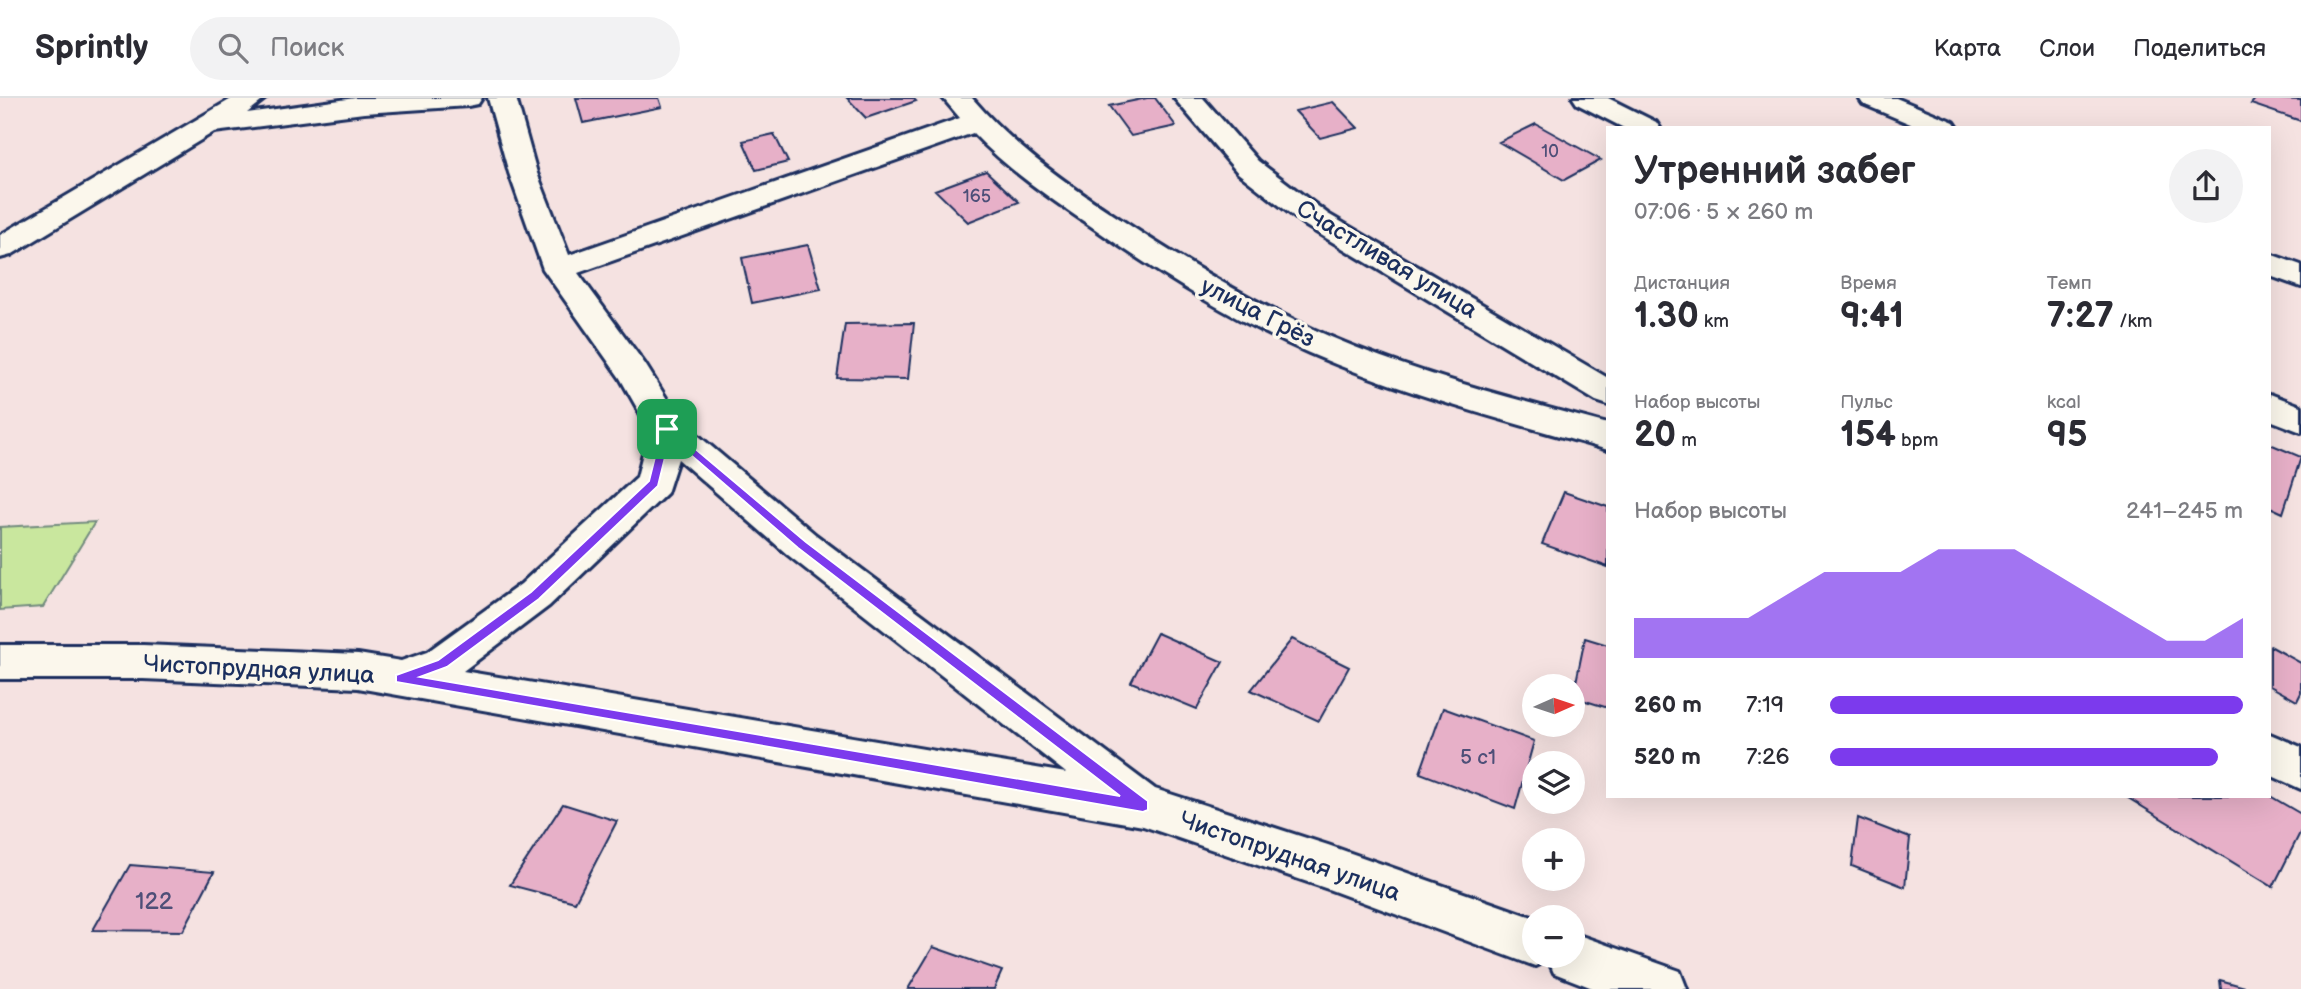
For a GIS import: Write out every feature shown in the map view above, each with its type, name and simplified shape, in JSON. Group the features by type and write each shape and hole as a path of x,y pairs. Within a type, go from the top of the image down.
{"street":[{"path":"0,248 252,98"},
{"path":"209,126 364,105 468,98"},
{"path":"502,98 523,173 559,269 633,372 667,429 802,545 1143,806"},
{"name":"Счастливая улица","path":"1188,98 1248,167 1317,220 1606,392"},
{"path":"1587,98 1642,126"},
{"path":"1873,98 1939,126"},
{"path":"559,269 966,110"},
{"name":"улица Грёз","path":"966,110 1032,173 1136,244 1219,294 1320,345 1448,392 1606,436"},
{"path":"2271,264 2301,276"},
{"path":"2271,406 2301,420"},
{"path":"400,679 442,664 535,595 654,483 667,429"},
{"name":"Чистопрудная улица","path":"2,666 143,662 358,671 1143,806 1328,867 1522,937"},
{"path":"2271,754 2301,769"},
{"path":"1585,961 1662,989"}],"green space":[{"path":"95,522 43,607 0,610 0,527"}],"building":[{"path":"576,98 659,98 662,107 583,123"},
{"path":"847,98 913,98 916,101 866,118"},
{"path":"1155,98 1176,126 1131,136 1109,106"},
{"path":"2256,98 2301,100 2301,121 2251,104"},
{"path":"1333,102 1358,128 1320,138 1295,111"},
{"path":"1536,124 1601,160 1564,180 1499,142"},
{"path":"774,134 788,162 756,170 743,141"},
{"path":"986,171 1019,202 968,222 935,190"},
{"path":"808,245 821,289 752,303 742,258"},
{"path":"914,323 908,379 837,378 845,324"},
{"path":"2271,444 2301,457 2283,513 2271,507"},
{"path":"1564,492 1606,506 1606,566 1542,544"},
{"path":"1157,633 1223,662 1197,709 1131,682"},
{"path":"1585,638 1606,644 1606,707 1586,701 1586,674 1578,674"},
{"path":"1292,639 1349,667 1319,721 1251,690"},
{"path":"2271,647 2301,663 2301,693 2297,701 2271,687"},
{"path":"1443,708 1534,741 1531,751 1522,751 1522,784 1515,809 1420,773"},
{"path":"2271,797 2301,814 2301,831 2273,887 2128,798"},
{"path":"563,804 617,821 575,902 510,885"},
{"path":"1858,818 1910,838 1905,887 1852,866"},
{"path":"130,865 214,872 183,931 93,930"},
{"path":"933,947 1002,971 994,989 908,989"},
{"path":"2220,980 2252,989 2221,989"}],"route":[{"path":"667,429 802,545 1143,806 400,679 442,664 477,641 535,595 654,483 667,429"}]}
